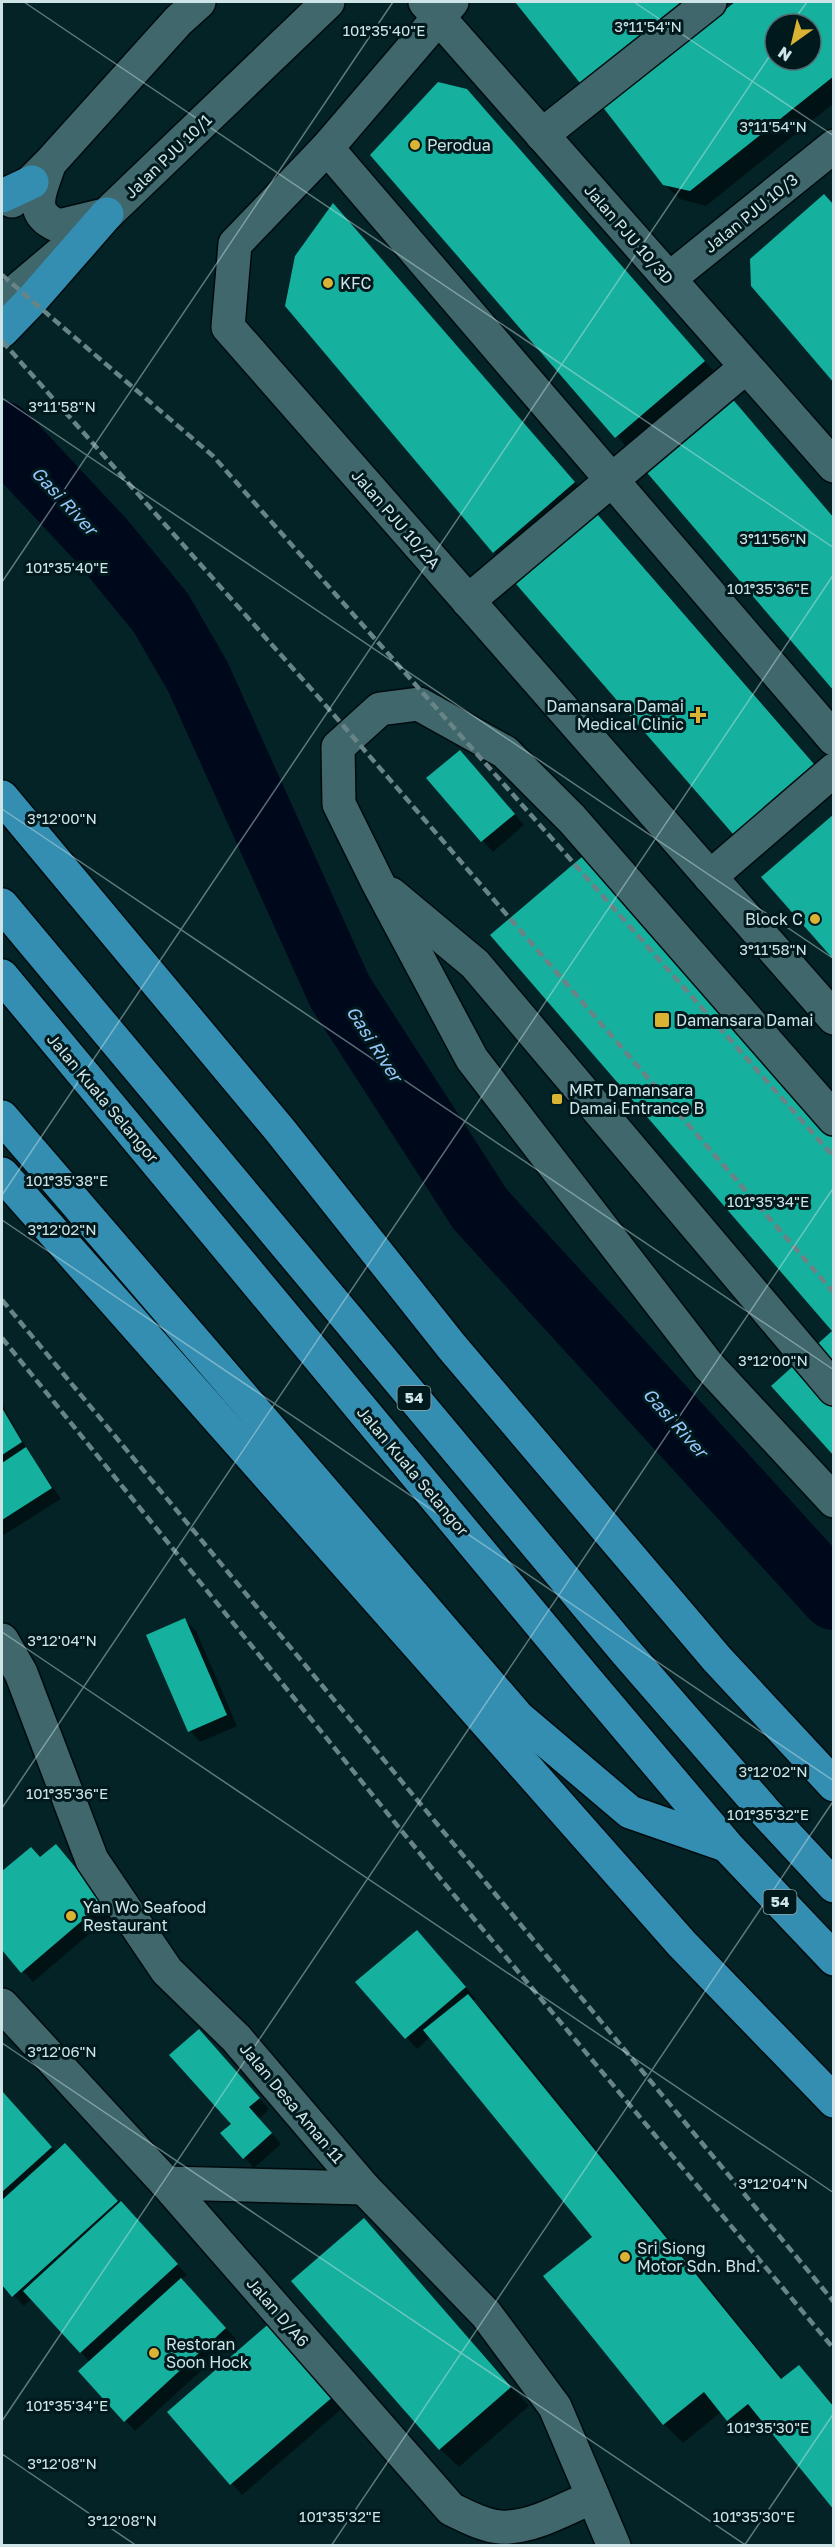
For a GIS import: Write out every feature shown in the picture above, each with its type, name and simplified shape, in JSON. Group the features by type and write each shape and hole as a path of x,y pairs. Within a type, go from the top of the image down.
{"highway":[{"path":"2,196 40,173"},
{"path":"2,332 19,296 107,214"},
{"path":"2,797 279,1129 452,1347 717,1659 834,1785"},
{"name":"54","path":"2,905 626,1652 767,1814 834,1886"},
{"name":"Jalan Kuala Selangor","path":"2,976 727,1846 834,1959"},
{"path":"2,1117 518,1717 630,1812 727,1846"},
{"path":"2,1174 682,1944 834,2101"}],"street":[{"path":"2,210 40,173 178,21 199,2"},
{"name":"Jalan PJU 10/1","path":"107,214 328,2"},
{"path":"542,135 711,2"},
{"name":"Jalan PJU 10/3D","path":"439,7 542,135 834,466"},
{"name":"Jalan PJU 10/2A","path":"439,7 327,148 235,244 228,327 834,1018"},
{"path":"327,148 834,740"},
{"name":"Jalan PJU 10/3","path":"669,279 828,163"},
{"path":"40,173 38,210 41,216 58,226 107,214"},
{"path":"468,601 746,367"},
{"path":"834,1119 572,819 505,752 419,704 380,710 338,747 339,804 378,884 472,1059 708,1365 834,1501"},
{"path":"710,876 834,770"},
{"path":"378,884 475,963 834,1389"},
{"name":"Jalan Desa Aman 11","path":"2,1640 21,1673 92,1860 167,1971 236,2038 364,2188 493,2323 555,2408 615,2546"},
{"name":"Jalan D/A6","path":"2,2005 166,2183 451,2509 478,2522 507,2528 534,2522 593,2497"},
{"path":"166,2183 364,2188"}],"building":[{"path":"515,2 687,2 584,88"},
{"path":"735,2 834,2 834,76 690,191 663,185 602,106"},
{"path":"438,82 467,89 705,361 615,438 370,155"},
{"path":"824,194 834,205 834,383 751,286 750,259"},
{"path":"333,203 575,482 493,553 285,306 295,256"},
{"path":"729,395 834,518 834,691 643,468"},
{"path":"597,514 820,771 739,841 516,584"},
{"path":"460,750 515,814 481,842 426,778"},
{"name":"Block C","path":"834,814 834,960 761,877"},
{"name":"Damansara Damai","path":"603,839 834,1106 834,1456 771,1386 832,1331 490,935"},
{"path":"2,1408 22,1442 2,1455"},
{"path":"26,1447 52,1488 2,1520 2,1463"},
{"path":"185,1618 227,1715 188,1732 146,1635"},
{"path":"56,1844 104,1902 21,1973 2,1950 2,1871 31,1847 40,1857"},
{"path":"417,1930 466,1987 405,2039 355,1982"},
{"name":"Sri Siong Motor Sdn. Bhd.","path":"468,1994 781,2379 799,2365 834,2407 834,2510 748,2404 727,2421 704,2392 663,2425 543,2276 592,2237 423,2030"},
{"path":"199,2029 260,2098 249,2107 272,2133 243,2159 220,2133 231,2124 169,2055"},
{"path":"2,2091 52,2147 2,2192"},
{"path":"65,2143 118,2201 12,2297 2,2285 2,2200"},
{"path":"121,2201 178,2264 80,2353 23,2291"},
{"path":"364,2218 511,2387 439,2450 291,2281"},
{"path":"181,2278 226,2328 124,2422 78,2371"},
{"path":"272,2321 335,2395 230,2485 167,2412"}],"waterway":[{"name":"Gasi River","path":"2,434 102,541 161,613 198,677 340,992 480,1209 834,1597"}],"railway":[{"path":"2,275 213,456 834,1157"},
{"path":"2,341 321,700 834,1293"},
{"path":"2,1300 834,2302"},
{"path":"2,1338 444,1883 834,2349"}],"place":[{"name":"Perodua","path":"415,145"},
{"name":"KFC","path":"328,283"},
{"name":"Damansara Damai Medical Clinic","path":"698,715"},
{"name":"Block C","path":"815,919"},
{"name":"Damansara Damai","path":"662,1020"},
{"name":"MRT Damansara Damai Entrance B","path":"557,1099"},
{"name":"Yan Wo Seafood Restaurant","path":"71,1916"},
{"name":"Sri Siong Motor Sdn. Bhd.","path":"625,2257"},
{"name":"Restoran Soon Hock","path":"154,2353"}]}
